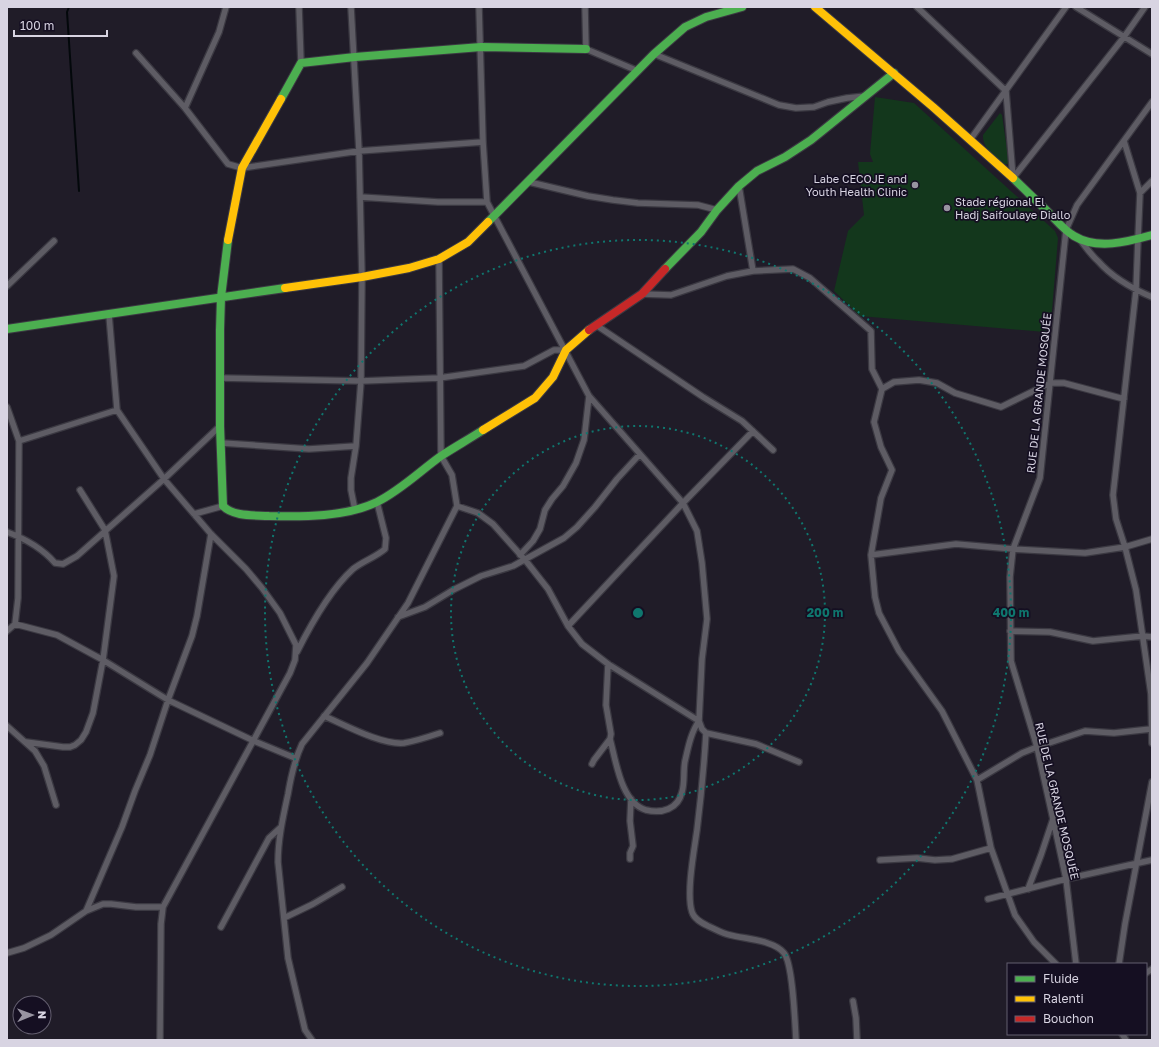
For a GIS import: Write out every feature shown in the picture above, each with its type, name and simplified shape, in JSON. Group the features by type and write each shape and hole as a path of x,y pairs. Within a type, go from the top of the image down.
{"street":[{"path":"185,108 219,32 226,7"},
{"path":"299,7 301,63 242,168 228,236 221,297 220,426 222,443 223,506 228,511 245,515 293,517 338,513 355,510 377,502 401,488 441,456 535,398 553,377 566,350 596,325 642,294 701,232 717,210 739,186 757,171 785,157 811,140 894,74"},
{"path":"351,7 355,57 359,151 362,277 361,381 356,446 351,478 351,490 355,510"},
{"path":"479,7 483,142 487,202 589,396 683,503 697,531 702,563 707,619 702,659 699,721 702,729 706,733 756,744 799,762"},
{"path":"585,7 586,49"},
{"path":"7,329 362,277 409,268 439,259 468,242 654,54 685,27 706,17 742,7"},
{"path":"815,7 970,140 1066,230 1078,238 1099,262 1136,290 1152,297"},
{"path":"917,7 1006,91 1012,178"},
{"path":"970,140 1066,7"},
{"path":"1076,7 1152,54"},
{"path":"1012,178 1124,37 1145,7"},
{"path":"301,63 481,47 586,49 638,71"},
{"path":"136,53 185,108 228,164 242,168 359,151 483,142"},
{"path":"654,54 779,105 796,108 814,107 828,102 866,96"},
{"name":"RUE DE LA GRANDE MOSQUÉE","path":"1076,963 1066,879 1053,819 1037,747 1010,661 1010,577 1013,550 1040,478 1066,230 1077,205 1152,102"},
{"path":"1124,141 1140,193 1136,290 1113,494 1116,519 1136,590 1151,694 1152,743"},
{"path":"1140,193 1152,181"},
{"path":"529,182 588,196 613,200 638,203 698,205 717,210"},
{"path":"739,186 753,271"},
{"path":"360,197 438,202 487,202"},
{"path":"1078,238 1094,242 1114,244 1152,235"},
{"path":"7,286 54,241"},
{"path":"312,1040 305,1030 288,958 278,862 278,846 281,827 295,758 302,744 367,663 408,603 457,506 452,475 441,456 439,378 439,259"},
{"path":"642,294 671,295 727,276 753,271 793,269 810,278 870,331 872,369 882,389 874,422 881,447 892,470 881,498 871,555 875,597 879,613 899,651 942,711 978,780 991,848 1015,915 1034,942 1055,963"},
{"path":"109,315 117,410 164,479 211,534 262,588 280,613 294,639 297,652"},
{"path":"596,325 703,397 742,421 773,450"},
{"path":"220,378 361,381 439,378 524,366 554,350 566,350"},
{"path":"882,389 894,382 919,380 937,382 956,393 1002,407 1050,383 1064,383 1124,399"},
{"path":"520,555 533,541 540,529 545,510 563,486 576,463 584,440 589,396"},
{"path":"7,407 19,441 20,537 18,598 14,624 7,631"},
{"path":"19,441 117,410"},
{"path":"7,532 20,537 43,550 55,563 63,564 77,556 164,479 220,426"},
{"path":"568,626 683,503 753,431"},
{"path":"222,443 309,449 356,446"},
{"path":"398,617 425,607 453,590 481,576 506,569 558,542 577,527 640,454"},
{"path":"26,742 52,746 70,747 75,745 81,740 86,732 93,713 103,660 114,576 105,530 80,490"},
{"path":"160,1040 161,924 163,907 290,673 297,652 311,624 352,570 381,553 385,549 386,538 377,502"},
{"path":"194,514 223,506"},
{"path":"457,506 478,513 493,524 525,559 548,589 568,626 582,644 608,664 699,721"},
{"path":"86,911 122,827 150,755 168,700 192,636 198,616 211,534"},
{"path":"871,555 956,544 1013,550 1085,553 1125,547 1152,539"},
{"path":"14,624 57,635 103,660 168,700 254,741 295,758"},
{"path":"1010,631 1050,632 1093,641 1143,636 1152,637"},
{"path":"592,764 606,747 611,734 606,704 608,664"},
{"path":"324,716 377,738 396,743 411,741 440,733"},
{"path":"610,739 621,782 631,799 646,810 666,811 674,806 683,791 685,762 695,727 699,721"},
{"path":"7,726 35,751 44,766 56,805"},
{"path":"978,780 1022,753 1085,731 1114,733 1151,729"},
{"path":"706,733 704,765 692,872 692,914 700,922 728,935 754,939 767,943 784,952 787,958 792,987 796,1040"},
{"path":"1119,963 1125,924 1138,864 1152,782"},
{"path":"630,858 630,853 633,846 630,820 631,799"},
{"path":"1028,889 1053,819"},
{"path":"221,927 269,838 281,827"},
{"path":"880,860 917,858 935,860 952,859 991,848"},
{"path":"988,899 1066,879 1152,860"},
{"path":"284,918 313,904 342,887"},
{"path":"7,953 24,948 51,935 86,911 104,904 136,907 163,907"},
{"path":"853,1001 856,1018 857,1040"}],"green space":[{"name":"Stade régional El Hadj Saifoulaye Diallo","path":"875,97 914,103 1055,231 1058,238 1051,323 1045,332 860,316 834,291 848,231 864,215 858,162 873,162 870,154"},
{"path":"1000,113 1002,115 1009,164 1004,164 993,155 983,140 983,135"}],"waterway":[{"path":"69,7 67,12 79,191"}],"traffic: fast":[{"path":"488,222 654,54 685,27 706,17 742,7"},
{"path":"281,99 301,63 481,47 586,49"},
{"path":"665,269 701,232 717,210 739,186 757,171 785,157 811,140 894,73"},
{"path":"1013,178 1070,234 1083,240 1102,244 1122,242 1152,235"},
{"path":"228,240 221,297 220,330 220,426 223,506 228,510 244,515 296,516 324,515 352,511 365,507 394,492 441,456 483,430"},
{"path":"7,329 285,288"}],"traffic: slow":[{"path":"815,7 933,107 1013,178"},
{"path":"228,240 242,168 281,99"},
{"path":"285,288 362,277 409,268 439,259 468,242 488,222"},
{"path":"483,430 535,398 553,377 566,350 589,330"}],"traffic: jam":[{"path":"589,330 642,294 665,269"}],"place":[{"name":"Labe CECOJE and Youth Health Clinic","path":"915,185"},
{"name":"Stade régional El Hadj Saifoulaye Diallo","path":"947,208"}]}
